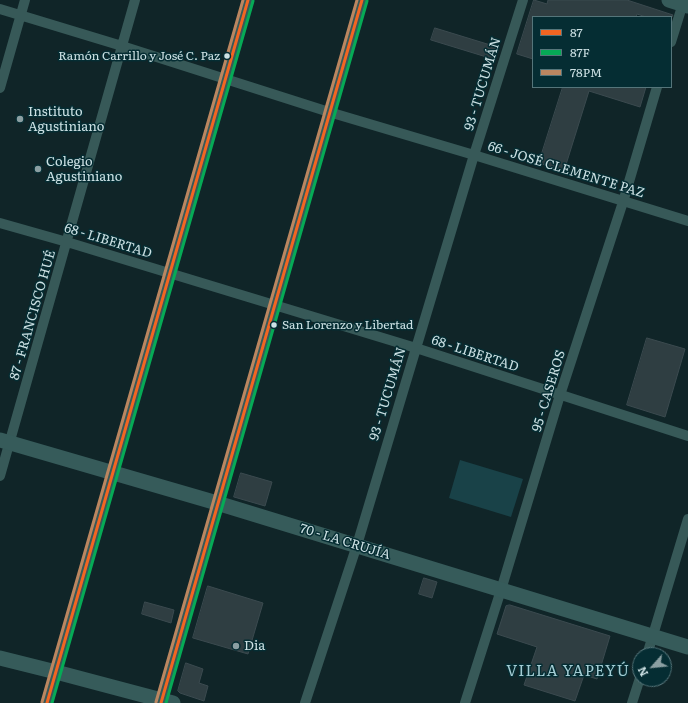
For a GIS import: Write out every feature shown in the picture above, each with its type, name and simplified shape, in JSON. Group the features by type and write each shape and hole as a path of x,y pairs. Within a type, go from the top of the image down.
{"street":[{"path":"0,88 25,0"},
{"name":"87 - FRANCISCO HUÉ","path":"0,476 5,441 67,242 135,0"},
{"path":"47,703 248,0"},
{"path":"0,658 165,702 217,502 362,0"},
{"name":"93 - TUCUMÁN","path":"306,703 357,545 474,155 523,0"},
{"path":"672,38 681,3"},
{"name":"66 - JOSÉ CLEMENTE PAZ","path":"0,9 226,78 329,112 688,221"},
{"name":"95 - CASEROS","path":"465,703 502,590 560,395 623,202 657,88"},
{"name":"68 - LIBERTAD","path":"0,223 416,348 688,436"},
{"name":"70 - LA CRUJÍA","path":"5,441 217,502 688,647"},
{"path":"650,647 688,519"},
{"path":"632,703 637,687"}],"shaded area":[{"path":"460,460 523,479 511,517 449,498"}],"building":[{"path":"534,0 547,4 548,0 627,0 673,15 672,17 643,16 637,14 636,16 532,16 532,59 517,54"},
{"path":"435,28 497,47 493,59 431,40"},
{"path":"563,88 646,88 640,107 589,91 564,171 539,163"},
{"path":"647,338 685,349 665,417 627,405"},
{"path":"241,473 272,482 265,506 234,497"},
{"path":"424,578 437,582 432,598 419,594"},
{"path":"208,586 263,603 248,654 193,638"},
{"path":"145,602 174,610 171,623 142,614"},
{"path":"510,605 610,636 597,679 584,675 575,701 524,685 537,647 497,634 506,606"},
{"path":"186,663 203,669 199,683 208,686 204,701 178,691"}],"transit line":[{"name":"78PM","path":"42,702 243,0"},
{"name":"87","path":"47,703 248,0"},
{"name":"78PM","path":"156,702 357,0"},
{"name":"87","path":"161,703 362,0"},
{"name":"87F","path":"52,703 253,1"},
{"name":"87F","path":"166,703 367,1"}],"place":[{"name":"Ramón Carrillo y José C. Paz","path":"227,56"},
{"name":"Instituto Agustiniano","path":"20,119"},
{"name":"Colegio Agustiniano","path":"38,169"},
{"name":"San Lorenzo y Libertad","path":"274,325"},
{"name":"Dia","path":"236,646"}],"district":[{"name":"VILLA YAPEYÚ","path":"568,672"}]}
